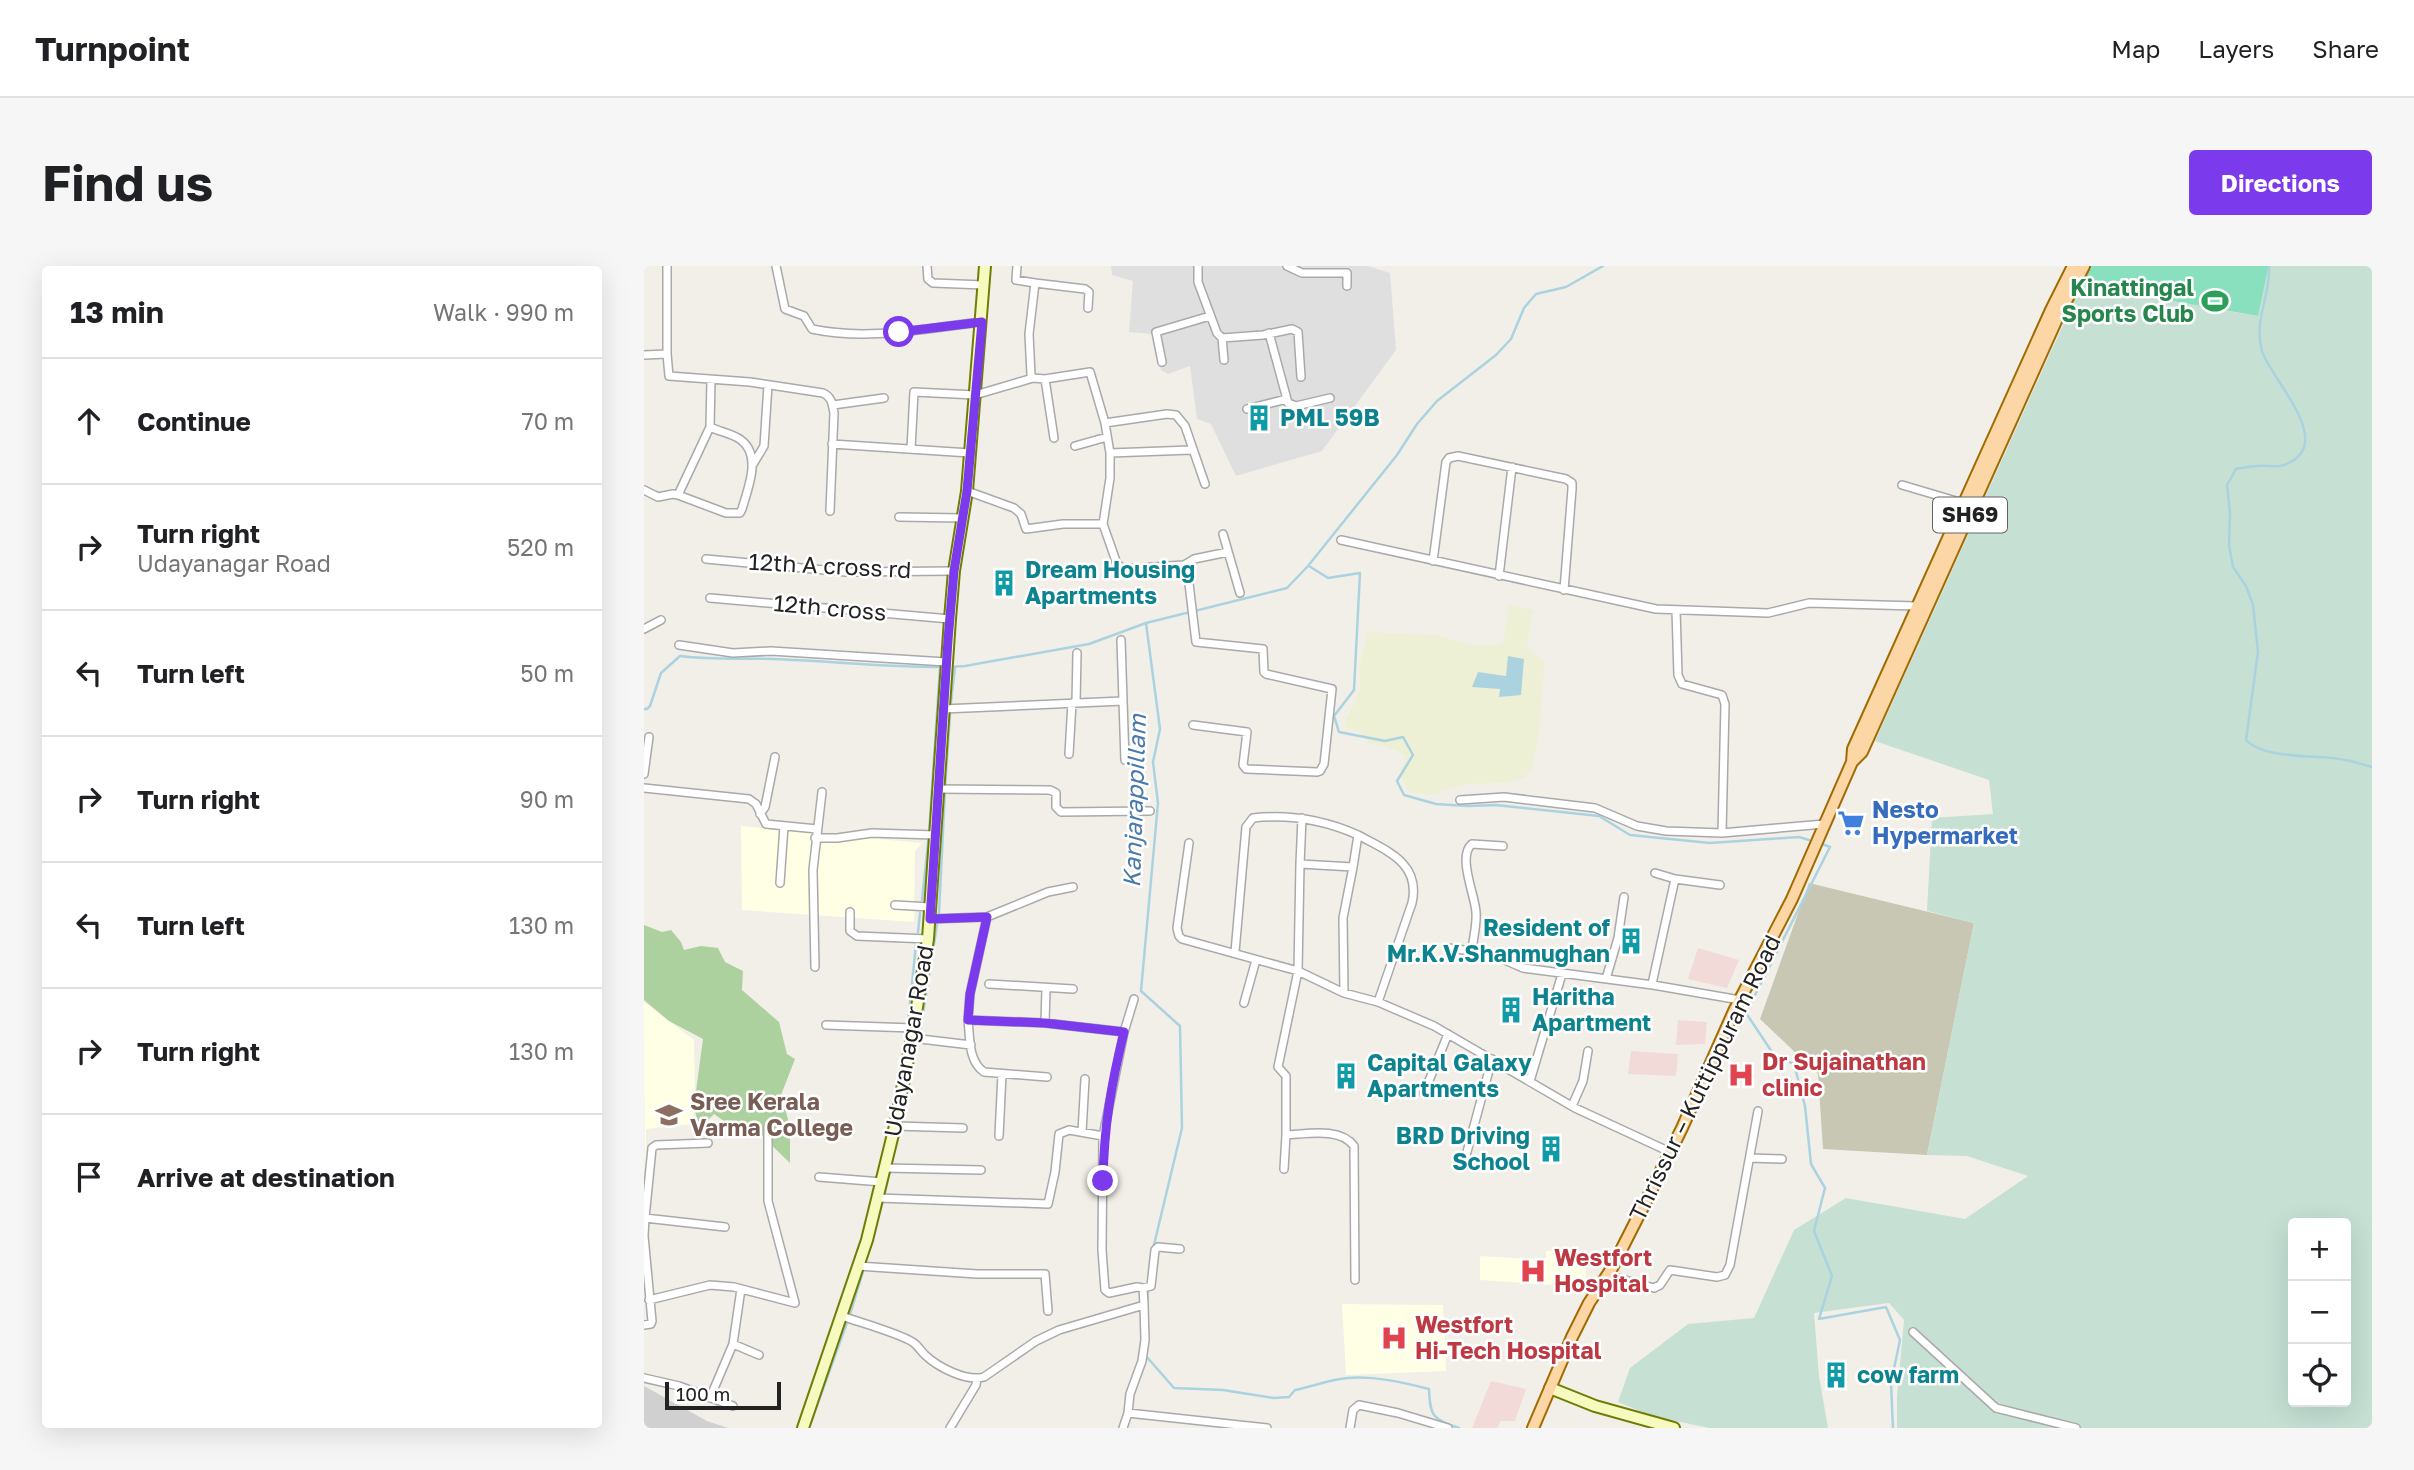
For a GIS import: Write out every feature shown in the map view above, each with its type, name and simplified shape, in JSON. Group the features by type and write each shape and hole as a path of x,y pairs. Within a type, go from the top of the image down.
{"main road":[{"name":"Thrissur – Kuttippuram Road","path":"1533,1428 1572,1337 1608,1275 1670,1152 1740,1000 1786,910 1852,762 1853,749 1916,606 2073,266"},
{"name":"Thrissur – Kuttippuram Road","path":"1852,762 1862,752 2057,319 2084,266"}],"street":[{"path":"667,266 669,376 768,384 828,395 833,405 830,511"},
{"path":"776,266 785,309 804,316 812,329 874,333 925,330 982,322"},
{"path":"927,266 928,279 933,284 984,285"},
{"name":"Udayanagar Road","path":"803,1428 842,1317 878,1198 895,1126 928,939 930,835 937,789 954,571 967,491 985,266"},
{"path":"1017,266 1016,280 1088,290 1088,308"},
{"path":"1198,266 1198,282 1210,316 1222,338 1224,360"},
{"path":"1287,266 1302,273 1347,274 1347,286"},
{"path":"1033,379 1029,334 1035,284"},
{"path":"1162,362 1156,332 1210,316"},
{"path":"1222,338 1292,329 1298,332 1301,377"},
{"path":"1269,333 1291,405 1329,398"},
{"path":"644,355 667,354"},
{"path":"911,449 914,392 975,395 1033,379 1090,372 1105,423 1110,453 1110,478 1103,524 1119,568 1184,565 1194,559 1228,552"},
{"path":"1045,379 1054,438"},
{"path":"678,495 710,427 711,380"},
{"path":"752,466 764,446 768,384"},
{"path":"833,405 884,398"},
{"path":"1247,410 1287,399"},
{"path":"1105,423 1177,415 1185,426 1191,450 1205,484"},
{"path":"644,490 658,497 673,494 726,513 740,513 750,479 751,454 742,441 710,427"},
{"path":"1074,446 1108,437"},
{"path":"832,444 970,453"},
{"path":"1110,453 1191,450"},
{"path":"1433,561 1446,462 1449,458 1458,456 1512,467 1566,479 1572,483 1564,590"},
{"path":"1499,576 1512,467"},
{"path":"1902,485 1963,503"},
{"path":"967,491 1014,508 1021,514 1026,528 1103,524"},
{"path":"899,517 962,518"},
{"path":"1223,534 1240,593"},
{"path":"1341,540 1656,608 1768,613 1810,603 1916,606"},
{"name":"12th A cross rd","path":"706,559 846,572 954,571"},
{"path":"1184,565 1187,567 1196,642 1263,649 1266,674 1330,687 1333,698 1324,764 1317,772 1246,769 1243,765 1247,732 1193,725"},
{"name":"12th cross","path":"710,598 950,619"},
{"path":"1676,610 1678,675 1682,684 1722,695 1725,704 1722,833"},
{"path":"644,629 661,620"},
{"path":"1121,640 1125,760"},
{"path":"678,645 733,653 762,651 946,665"},
{"path":"1069,754 1077,653"},
{"path":"943,709 1123,701"},
{"path":"644,774 649,737"},
{"path":"760,815 765,807 775,758"},
{"path":"644,788 748,799 757,804 766,824 837,838 872,833 930,835"},
{"path":"937,789 1050,790 1056,793 1056,807 1061,812 1150,811"},
{"path":"815,967 813,870 822,792"},
{"path":"1460,800 1504,797 1595,808 1637,826 1666,831 1722,833 1824,824"},
{"path":"1235,953 1248,821 1253,818 1277,816 1329,824 1358,835 1400,860 1407,868 1414,888 1412,903 1378,1002"},
{"path":"1284,1169 1286,1076 1278,1067 1298,971 1302,818"},
{"path":"779,883 784,826"},
{"path":"1344,993 1343,918 1358,835"},
{"path":"1189,843 1177,928 1182,939 1298,971 1344,993 1378,1002 1448,1034 1572,1106 1670,1152"},
{"path":"1472,951 1476,910 1467,870 1467,850 1472,844 1503,846"},
{"path":"1300,863 1353,867"},
{"path":"1655,873 1720,885"},
{"path":"1652,984 1675,878"},
{"path":"895,905 930,913 987,917 1048,892 1073,887"},
{"path":"1606,979 1618,938 1624,897"},
{"path":"850,912 850,931 856,936 928,939"},
{"path":"987,917 970,994 968,1020 972,1054 978,1069 984,1072 1047,1077"},
{"path":"1448,948 1500,958 1523,968 1652,984 1740,1000"},
{"path":"1244,1003 1256,960"},
{"path":"1530,1081 1562,974"},
{"path":"989,984 1073,989"},
{"path":"1045,1023 1046,989"},
{"path":"1134,999 1124,1032 1103,1136 1102,1250 1105,1290 1109,1293 1147,1287"},
{"path":"968,1020 1045,1023 1124,1032"},
{"path":"826,1025 912,1033 971,1045"},
{"path":"1424,1093 1448,1034"},
{"path":"1572,1106 1583,1081 1588,1051"},
{"path":"1464,1163 1492,1059"},
{"path":"999,1136 1002,1074"},
{"path":"1082,1132 1086,1079"},
{"path":"1608,1275 1654,1288 1660,1285 1670,1270 1717,1277 1725,1275 1730,1265 1758,1111"},
{"path":"895,1126 963,1128"},
{"path":"649,1300 709,1285 741,1289 795,1303 768,1201 768,1128"},
{"path":"878,1198 1048,1205 1054,1181 1059,1134 1065,1130 1103,1136"},
{"path":"1286,1135 1339,1135 1348,1138 1354,1146 1354,1280"},
{"path":"644,1325 651,1324 652,1321 644,1236 652,1148 656,1145 708,1143"},
{"path":"1750,1158 1782,1159"},
{"path":"885,1168 981,1170"},
{"path":"819,1177 882,1182"},
{"path":"645,1218 725,1227"},
{"path":"1123,1428 1143,1351 1144,1305 1155,1250 1181,1249"},
{"path":"858,1266 977,1274 1045,1274 1048,1311"},
{"path":"710,1398 733,1344 741,1289"},
{"path":"842,1317 914,1342 925,1356 940,1365 977,1379 1059,1330 1144,1305"},
{"path":"1913,1332 1996,1408 2076,1428"},
{"path":"733,1344 759,1354"},
{"path":"644,1378 679,1386 733,1406"},
{"path":"950,1428 977,1379"},
{"path":"1550,1388 1635,1423 1674,1428"},
{"path":"1350,1428 1353,1410 1359,1405 1448,1428"},
{"path":"1128,1413 1223,1426 1267,1428"}],"shaded area":[{"path":"1111,266 1368,266 1390,273 1396,350 1322,451 1236,476 1211,424 1197,419 1190,366 1168,374 1161,370 1152,334 1129,332 1133,281 1112,275"},
{"path":"2268,266 2372,266 2372,1428 1897,1428 1904,1320 1889,1303 1814,1313 1819,1376 1828,1428 1709,1428 1652,1416 1618,1402 1630,1368 1688,1324 1754,1318 1794,1230 1846,1198 1965,1219 2028,1176 1967,1156 1927,1155 1974,923 1927,911 1932,818 1993,814 1989,780 1875,741 2081,285 2257,316"},
{"path":"1509,605 1533,610 1527,644 1530,652 1545,661 1539,732 1533,766 1524,778 1504,783 1467,784 1429,795 1409,792 1402,779 1401,768 1406,756 1381,744 1369,744 1360,732 1343,727 1360,689 1359,666 1368,632 1438,635 1470,645 1499,645 1503,643"},
{"path":"741,826 922,843 915,851 914,922 742,910"},
{"path":"1809,883 1974,923 1927,1155 1823,1149 1818,1074 1760,1019"},
{"path":"1698,948 1739,960 1727,988 1688,979"},
{"name":"Sree Kerala Varma College","path":"644,1002 694,1040 695,1094 693,1124 646,1129 645,1227"},
{"path":"1678,1020 1707,1022 1705,1044 1676,1045"},
{"path":"1631,1051 1678,1054 1676,1076 1628,1074"},
{"name":"Westfort Hospital","path":"1546,1251 1571,1251 1571,1263 1586,1263 1586,1287 1480,1280 1480,1256 1546,1260"},
{"name":"Westfort Hi-Tech Hospital","path":"1342,1304 1443,1305 1446,1371 1346,1375"},
{"path":"1491,1381 1526,1389 1515,1421 1501,1421 1497,1428 1472,1428"},
{"path":"644,1386 707,1421 728,1428 644,1428"}],"green space":[{"name":"Kinattingal Sports Club","path":"2090,266 2268,268 2258,316 2081,285"},
{"path":"644,925 662,932 671,930 684,950 701,946 718,948 725,962 743,971 742,990 779,1022 787,1054 795,1059 781,1095 790,1126 790,1163 758,1132 728,1124 714,1114 699,1129 694,1106 703,1039 669,1021 644,1000"}],"water":[{"path":"1508,656 1524,659 1521,695 1499,697 1500,689 1472,687 1478,672 1506,676"}],"waterway":[{"name":"Kanjarappillam","path":"1153,1249 1182,1128 1180,1026 1141,991 1158,803 1153,762 1160,729 1146,623 1287,588 1308,566 1437,401 1496,355 1511,339 1524,308 1536,294 1566,287 1603,266"},
{"path":"2269,266 2260,329 2262,351 2297,411 2304,428 2305,443 2299,456 2284,465 2236,469 2227,485 2229,545 2233,567 2246,586 2253,605 2258,652 2246,740 2254,746 2277,753 2343,760 2372,767"},
{"path":"1309,566 1328,578 1360,573 1354,690 1334,716 1339,732 1385,741 1403,737 1413,755 1397,781 1404,795 1436,804 1496,805 1599,816 1630,835 1710,843 1799,837 1809,840"},
{"path":"949,667 1089,644 1146,623"},
{"path":"644,709 650,706 661,673 680,656 942,667"},
{"path":"922,900 940,667"},
{"path":"951,702 955,667"},
{"path":"945,789 950,715"},
{"path":"939,913 945,790"},
{"path":"1822,844 1830,847 1746,1013 1774,1055 1794,1064 1805,1106 1811,1164 1825,1188 1814,1231 1832,1276 1819,1319 1886,1307 1900,1340 1891,1383 1893,1428"},
{"path":"918,932 920,913"},
{"path":"920,1032 937,925"},
{"path":"908,1021 916,945"},
{"path":"905,1049 906,1034"},
{"path":"904,1106 917,1045"},
{"path":"885,1192 889,1174"},
{"path":"866,1261 883,1200"},
{"path":"849,1318 864,1268"},
{"name":"Kanjarappillam","path":"1147,1304 1148,1290"},
{"path":"811,1422 848,1320"},
{"path":"1146,1356 1174,1388 1223,1390 1274,1398 1289,1397 1295,1390 1341,1379 1368,1378 1409,1384 1429,1389 1430,1406 1435,1416 1459,1428"}],"place":[{"name":"Kinattingal Sports Club","path":"2215,301"},
{"name":"PML 59B","path":"1259,418"},
{"name":"Dream Housing Apartments","path":"1004,583"},
{"name":"Nesto Hypermarket","path":"1851,823"},
{"name":"Resident of Mr.K.V.Shanmughan","path":"1631,941"},
{"name":"Haritha Apartment","path":"1511,1010"},
{"name":"Dr Sujainathan clinic","path":"1741,1075"},
{"name":"Capital Galaxy Apartments","path":"1346,1076"},
{"name":"Sree Kerala Varma College","path":"669,1115"},
{"name":"BRD Driving School","path":"1551,1149"},
{"name":"Westfort Hospital","path":"1533,1271"},
{"name":"Westfort Hi-Tech Hospital","path":"1394,1338"},
{"name":"cow farm","path":"1836,1375"}],"route":[{"path":"899,332 982,322 967,491 954,571 930,919 987,917 970,994 968,1020 1045,1023 1124,1032 1103,1136 1103,1181"}]}
